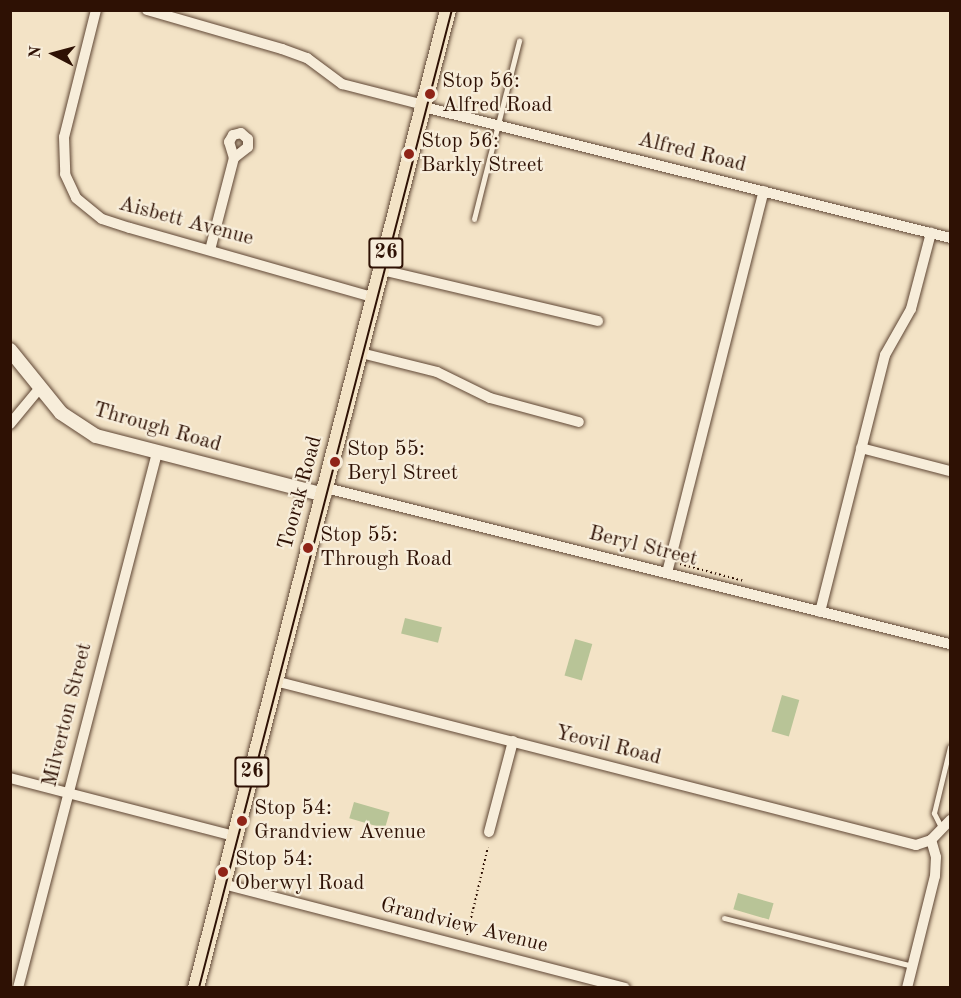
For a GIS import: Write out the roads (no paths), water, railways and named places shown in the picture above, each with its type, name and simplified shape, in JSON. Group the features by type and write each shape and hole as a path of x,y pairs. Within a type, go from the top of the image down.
{"highway":[{"name":"Toorak Road","path":"196,987 448,10"}],"street":[{"name":"Aisbett Avenue","path":"96,10 64,137 65,174 76,198 102,219 375,297"},
{"name":"Alfred Road","path":"147,10 307,58 342,84 951,238"},
{"path":"210,250 234,158"},
{"path":"667,573 764,191"},
{"path":"820,612 885,355 911,309 931,233"},
{"path":"382,270 598,321"},
{"name":"Through Road","path":"10,350 39,389 76,426 96,436 158,453 325,491"},
{"path":"361,353 437,372 490,398 579,422"},
{"path":"10,424 39,389"},
{"path":"861,448 951,471"},
{"name":"Milverton Street","path":"18,987 69,794 98,671 158,453"},
{"name":"Beryl Street","path":"325,491 951,644"},
{"name":"Yeovil Road","path":"275,681 912,844 930,840"},
{"path":"489,832 513,741"},
{"path":"10,778 235,836"},
{"path":"907,987 935,876 936,857 930,840 951,820"},
{"name":"Grandview Avenue","path":"223,884 625,987"}],"lane":[{"path":"474,219 519,40"},
{"path":"942,830 934,816 951,747"},
{"path":"724,918 912,966"}],"tram line":[{"path":"199,988 452,10"}],"place":[{"name":"Stop 56: Alfred Road","path":"430,94"},
{"name":"Stop 56: Barkly Street","path":"409,154"},
{"name":"Stop 55: Beryl Street","path":"335,462"},
{"name":"Stop 55: Through Road","path":"308,548"},
{"name":"Stop 54: Grandview Avenue","path":"242,821"},
{"name":"Stop 54: Oberwyl Road","path":"223,872"}]}
